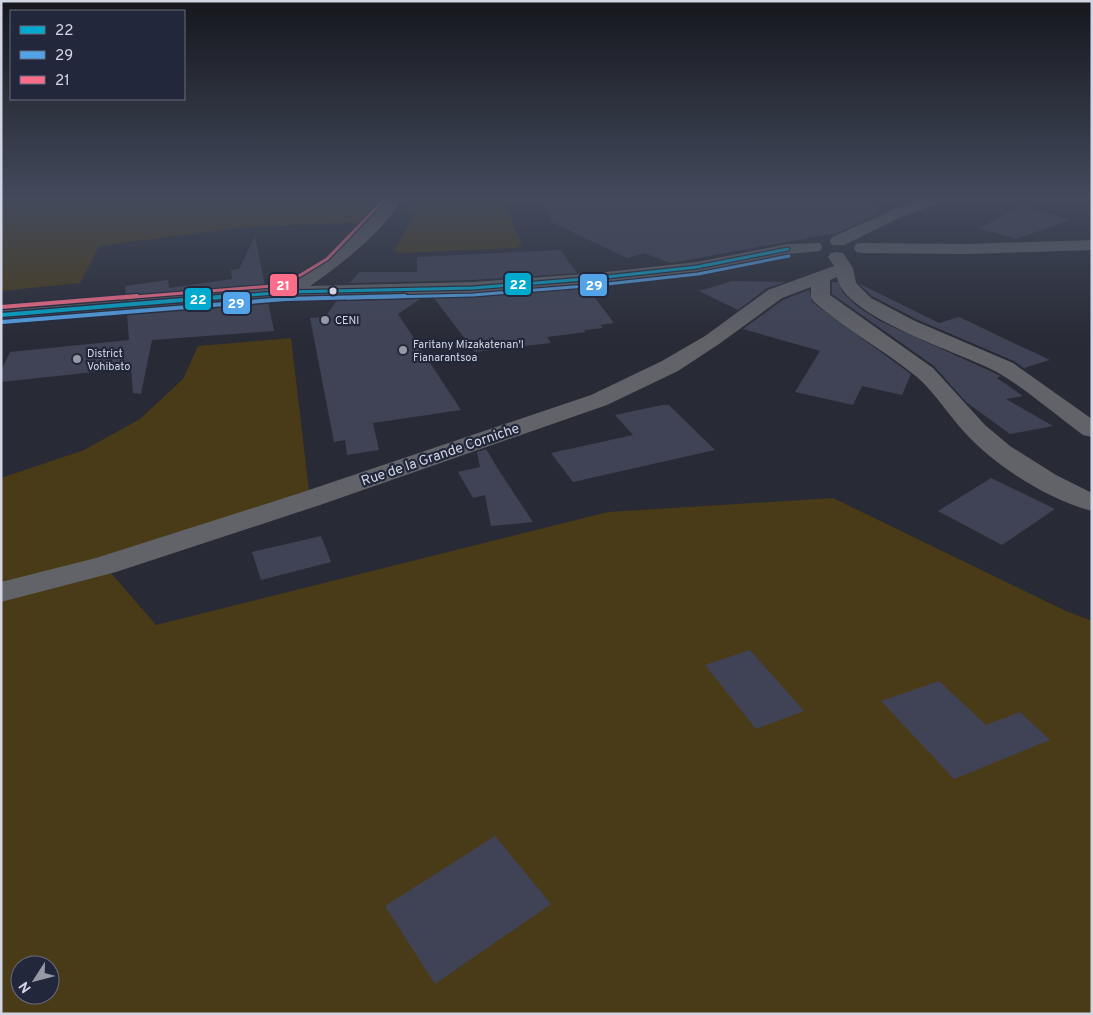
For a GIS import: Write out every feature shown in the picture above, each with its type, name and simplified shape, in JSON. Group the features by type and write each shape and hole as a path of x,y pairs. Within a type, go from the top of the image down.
{"street":[{"path":"286,292 332,265 350,247"},
{"path":"1,315 286,292 473,288 578,280 697,267 788,248 804,247"},
{"path":"814,247 835,261 847,284 864,302 908,326 1005,368 1092,430"},
{"path":"853,247 835,261 820,297 846,318 903,356 942,387 977,430 1013,459 1049,482 1092,503"},
{"path":"835,261 858,256 863,253 862,248 1018,247"},
{"name":"Rue de la Grande Corniche","path":"1,592 104,566 310,499 599,400 687,355 712,340 775,294 835,261"}],"shaded area":[{"path":"1,247 98,247 80,283 1,291"},
{"path":"396,247 518,247 399,253 394,250"},
{"path":"291,338 310,499 105,566 156,625 608,512 833,498 1066,611 1092,621 1092,1014 1,1014 1,478 84,450 140,419 183,379 198,346"}],"building":[{"path":"249,247 257,247 265,286 126,297 125,286 168,280 169,288 232,279 231,270 239,269"},
{"path":"605,247 757,247 670,263 644,253 627,258"},
{"path":"560,250 577,273 473,280 350,283 359,272 417,272 417,257"},
{"path":"732,281 786,282 767,288 738,310 699,291"},
{"path":"832,282 838,282 843,293 858,307 880,321 1001,376 997,378 1023,396 1006,399 1053,426 1010,434 966,402 934,366 832,294"},
{"path":"858,283 939,323 959,317 1050,360 1024,368 1014,361 916,319 872,296"},
{"path":"586,286 614,323 600,325 603,328 584,330 586,332 547,337 551,343 475,352 433,297 473,296"},
{"path":"809,290 812,302 911,374 902,395 862,386 853,405 795,392 820,351 743,329 783,300"},
{"path":"423,297 398,314 461,410 373,423 379,450 347,455 345,440 334,442 310,318 325,317 338,299"},
{"path":"268,301 274,331 152,340 141,394 133,393 131,368 1,382 1,371 10,352 129,340 127,313"},
{"path":"669,405 715,450 573,482 551,453 633,435 615,415"},
{"path":"486,449 533,522 491,526 485,495 473,498 458,472 480,467 477,452"},
{"path":"991,478 1055,509 1002,545 938,511"},
{"path":"321,536 331,562 261,580 252,552"},
{"path":"750,650 804,711 756,729 705,665"},
{"path":"939,681 986,725 1020,712 1050,740 954,779 881,701"},
{"path":"495,836 551,904 435,984 385,906"}],"transit line":[{"name":"21","path":"1,307 284,285 327,259 338,247"},
{"name":"22","path":"1,315 286,292 473,288 597,278 697,267 788,249"},
{"name":"29","path":"2,322 286,299 473,295 598,285 698,274 789,256"}],"place":[{"name":"CENI","path":"325,320"},
{"name":"Faritany Mizakatenan'I Fianarantsoa","path":"403,350"},
{"name":"District Vohibato","path":"77,359"}]}
